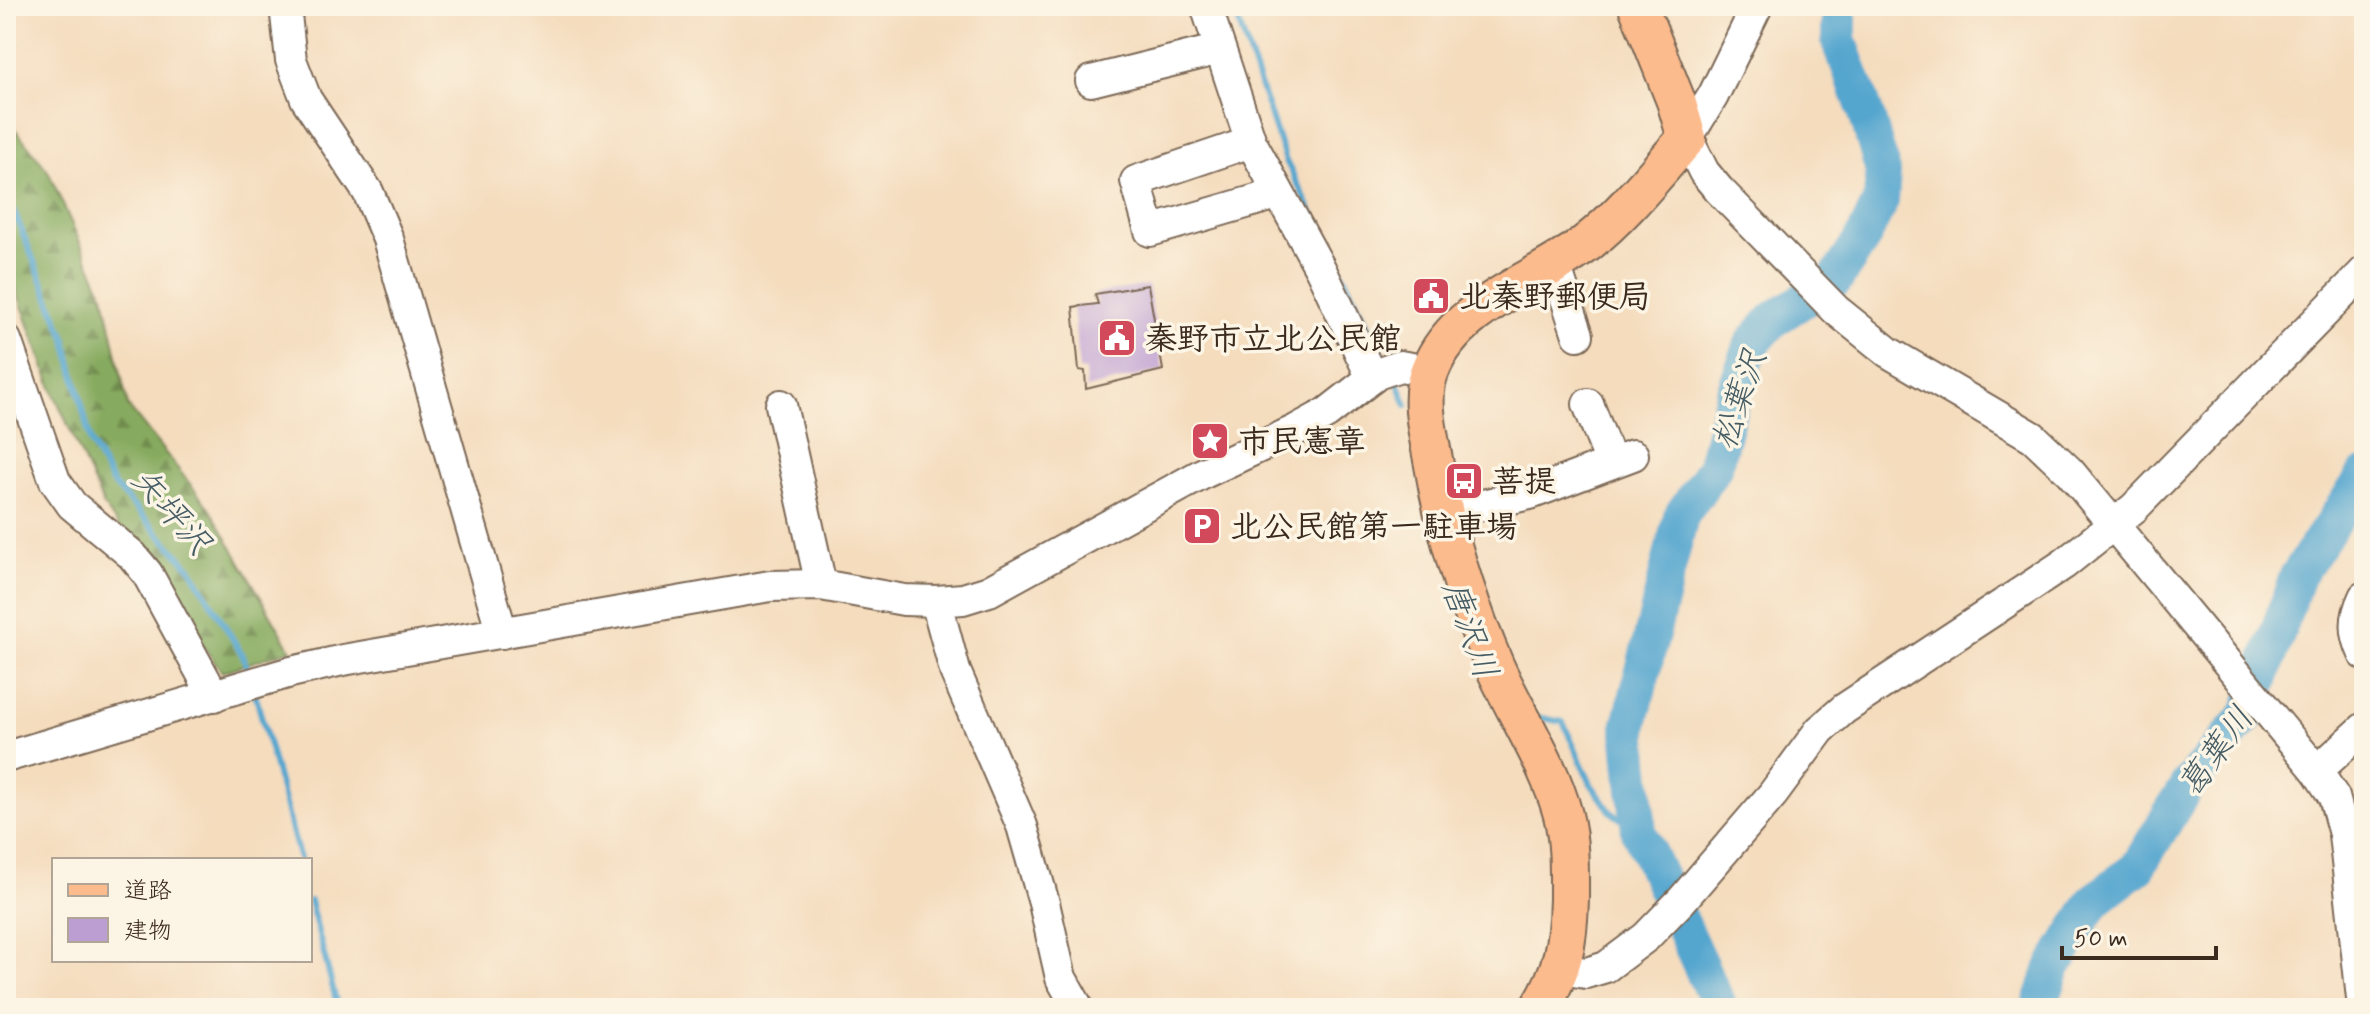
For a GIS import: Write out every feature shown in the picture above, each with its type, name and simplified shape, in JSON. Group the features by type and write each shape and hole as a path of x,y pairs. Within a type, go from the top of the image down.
{"main road":[{"path":"1540,1008 1561,969 1568,931 1569,854 1564,816 1553,783 1495,666 1465,591 1443,514 1425,405 1394,372 1444,343 1468,319 1555,265 1612,221 1687,138 1676,101 1638,6"}],"street":[{"path":"285,6 291,60 306,99 368,192 388,239 502,633"},
{"path":"6,757 291,672 343,660 770,586 821,585 904,600 963,599 989,591 1204,473 1296,430 1394,372 1321,270 1277,194 1251,142 1206,6"},
{"path":"1757,6 1713,96 1687,138 1704,172 1817,291 1888,352 2033,437 2070,472 2317,771 2334,797 2344,834 2363,1008"},
{"path":"1091,81 1220,49"},
{"path":"1251,142 1136,181 1150,231 1277,194"},
{"path":"1555,265 1578,335"},
{"path":"1561,969 1586,973 1606,967 1646,937 1773,794 1820,730 1844,709 2064,564 2114,525 2364,272"},
{"path":"6,340 55,481 72,505 132,555 147,573 214,696"},
{"path":"1443,514 1530,494 1622,459 1588,404"},
{"path":"781,405 821,585"},
{"path":"2364,597 2357,614 2355,633 2364,654"},
{"path":"936,601 955,671 982,740 1022,826 1061,978 1078,1008"},
{"path":"2317,771 2364,728"}],"green space":[{"path":"6,117 48,171 104,296 128,406 210,509 291,650 222,672 104,506 55,396 6,262"}],"building":[{"name":"秦野市立北公民館","path":"1148,285 1163,370 1086,389 1085,371 1079,370 1073,307 1098,304 1095,294"}],"waterway":[{"name":"唐沢川","path":"1233,6 1286,161 1387,362"},
{"name":"松葉沢","path":"1720,1008 1639,832 1629,728 1681,516 1714,468 1733,395 1752,344 1774,319 1835,280 1863,238 1881,200 1883,172 1866,113 1839,40 1839,6"},
{"name":"矢坪沢","path":"6,192 66,340 91,443 113,484 191,569 243,656 249,674"},
{"name":"唐沢川","path":"1396,379 1407,405"},
{"name":"葛葉川","path":"2039,1008 2053,968 2094,901 2137,868 2188,784 2250,712 2297,576 2364,476"},
{"name":"矢坪沢","path":"255,693 299,858"},
{"name":"唐沢川","path":"1537,717 1563,722 1591,784 1611,812 1639,832"},
{"name":"矢坪沢","path":"312,909 338,1008"}],"place":[{"name":"北秦野郵便局","path":"1431,296"},
{"name":"秦野市立北公民館","path":"1117,338"},
{"name":"市民憲章","path":"1210,441"},
{"name":"菩提","path":"1464,481"},
{"name":"北公民館第一駐車場","path":"1202,526"}]}
